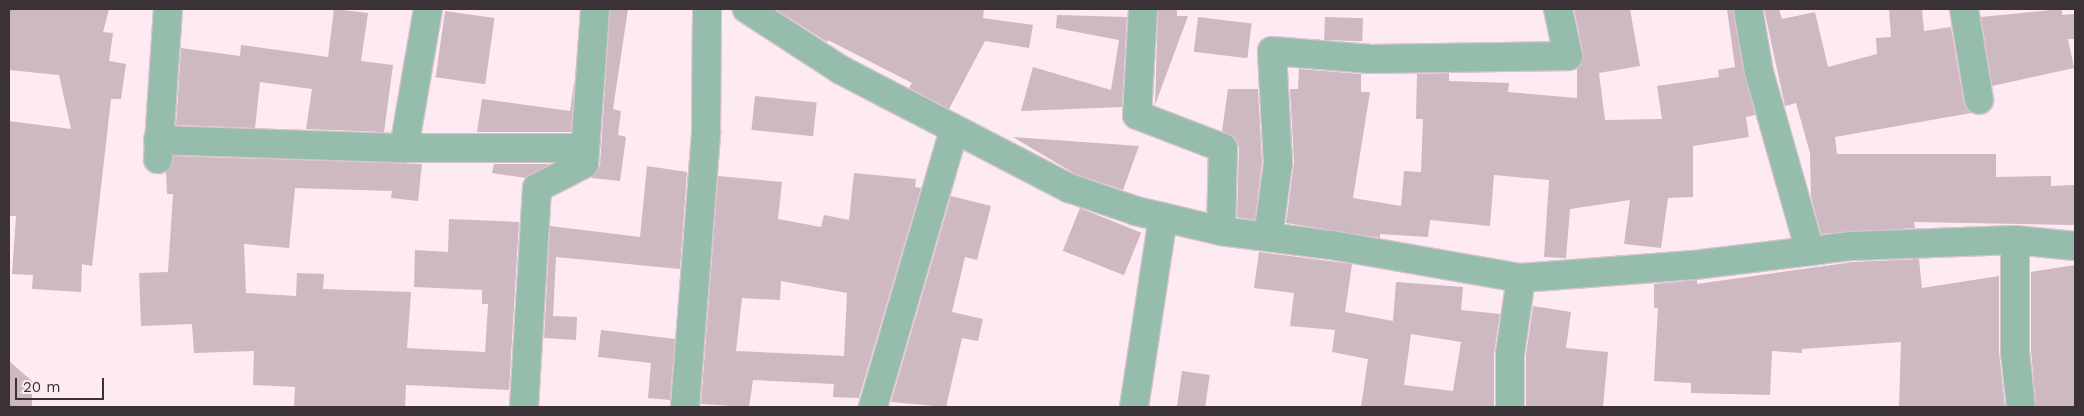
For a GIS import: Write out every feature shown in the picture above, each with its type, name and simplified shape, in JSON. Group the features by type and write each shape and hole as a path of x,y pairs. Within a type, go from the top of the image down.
{"street":[{"path":"168,9 158,149 585,148"},
{"path":"404,148 428,9"},
{"path":"524,407 537,188 584,164 595,9"},
{"path":"685,407 706,131 707,9"},
{"path":"747,9 841,70 1069,188 1163,218 1221,231 1521,278 1810,251 2015,240 2075,246"},
{"path":"1143,9 1137,115 1223,148 1221,231"},
{"path":"1268,237 1278,162 1272,51 1372,59 1568,56 1558,9"},
{"path":"1748,9 1759,72 1810,251"},
{"path":"1964,9 1979,100"},
{"path":"873,407 954,130"},
{"path":"1134,407 1163,218"},
{"path":"2015,240 2015,352 2021,407"},
{"path":"1510,407 1510,354 1521,278"}],"building":[{"path":"9,9 109,9 103,32 113,33 109,61 126,64 121,99 111,99 92,266 82,264 81,292 32,289 33,275 12,274 16,216 9,216 9,121 71,129 59,75 9,70"},
{"path":"334,9 368,13 361,61 393,65 384,132 306,129 312,89 260,82 255,128 176,125 181,48 240,56 241,45 328,57"},
{"path":"610,9 628,9 613,109 621,111 618,135 626,137 620,181 591,178 600,165"},
{"path":"775,9 984,9 983,18 1033,25 1029,48 985,41 949,109 909,88 912,83 828,40 827,42"},
{"path":"1158,9 1177,9 1177,16 1188,16 1155,105"},
{"path":"1574,9 1630,9 1640,66 1599,73 1605,120 1662,119 1657,86 1719,77 1718,70 1735,67 1727,9 1733,9 1755,115 1746,117 1749,137 1693,146 1693,197 1668,198 1661,248 1624,244 1630,200 1570,209 1566,258 1544,257 1549,180 1494,175 1490,226 1430,220 1428,237 1380,234 1380,238 1286,223 1294,162 1290,89 1298,89 1299,69 1361,74 1361,92 1370,92 1353,198 1401,206 1404,171 1421,172 1423,119 1416,119 1417,74 1449,73 1449,81 1509,83 1508,92 1577,98 1577,69 1583,53"},
{"path":"1764,9 1779,9 1782,19 1815,12 1828,67 1877,54 1876,38 1891,37 1889,9 1922,9 1924,31 1951,27 1964,103 1971,113 1835,137 1837,154 1996,154 1996,177 2051,176 2051,186 2075,185 2075,225 1914,222 1915,228 1821,234 1811,197 1810,153 1796,103 1785,106"},
{"path":"2062,9 2062,15 2075,14 2075,39 2068,39 2074,68 1992,86 1981,17"},
{"path":"445,11 495,18 485,84 436,77"},
{"path":"1057,15 1127,17 1122,107 1021,111 1033,67 1111,90 1119,40 1056,28"},
{"path":"1198,17 1252,24 1247,58 1194,52"},
{"path":"1325,17 1363,18 1362,41 1324,40"},
{"path":"575,76 571,132 477,132 482,99 570,111"},
{"path":"1228,89 1258,89 1262,162 1255,220 1237,217 1239,148 1236,139 1222,131"},
{"path":"755,96 817,102 813,136 751,130"},
{"path":"1013,137 1139,146 1123,190 1075,174"},
{"path":"174,156 422,164 418,201 391,198 392,191 295,188 289,248 244,244 246,293 296,296 297,273 324,274 323,289 411,292 407,348 485,352 488,304 482,304 482,290 414,287 415,250 448,252 449,219 519,222 509,390 406,385 405,407 294,407 295,387 253,385 254,351 194,353 192,324 141,326 139,273 168,272 173,194 167,194 166,172"},
{"path":"494,164 550,164 526,178 492,173"},
{"path":"647,166 687,172 680,269 556,257 553,316 577,317 576,340 544,338 550,226 640,237"},
{"path":"854,173 916,179 915,187 921,188 859,398 833,397 834,384 753,380 749,407 701,404 718,176 782,182 778,219 821,227 824,215 849,220","holes":["781,281 847,293 844,356 736,351 742,298 780,300"]},
{"path":"951,196 991,206 977,260 965,257 952,312 983,319 978,341 962,338 946,407 891,402"},
{"path":"1080,208 1141,233 1124,275 1063,251"},
{"path":"1259,252 1352,264 1345,312 1393,321 1396,282 1463,287 1461,310 1500,314 1494,354 1494,407 1361,407 1368,359 1332,352 1335,330 1290,326 1294,293 1254,288","holes":["1411,334 1461,342 1453,391 1404,385"]},
{"path":"1919,259 1922,288 1999,276 1999,352 2005,407 1899,407 1901,342 1802,349 1802,353 1772,351 1770,395 1691,393 1691,383 1654,381 1658,308 1654,308 1654,284 1697,280 1697,284 1853,262"},
{"path":"2075,265 2075,407 2036,407 2031,351 2031,272"},
{"path":"1533,306 1571,312 1566,348 1608,352 1603,407 1526,407 1526,355"},
{"path":"601,330 675,339 670,400 648,398 651,363 598,357"},
{"path":"9,361 32,381 32,407 9,407"},
{"path":"1182,371 1210,375 1205,407 1177,407"}]}
